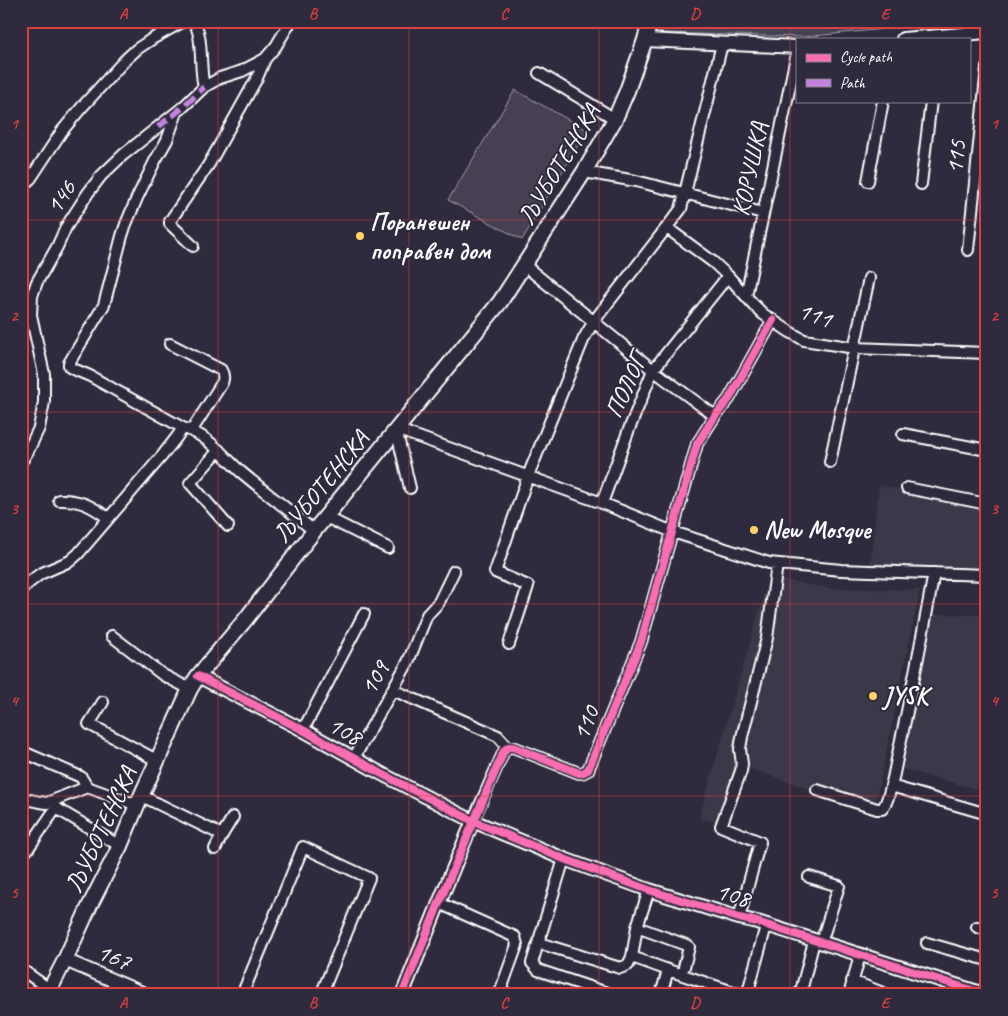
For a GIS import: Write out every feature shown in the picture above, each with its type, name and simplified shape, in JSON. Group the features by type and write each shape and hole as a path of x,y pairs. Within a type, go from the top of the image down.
{"main road":[{"name":"ЉУБОТЕНСКА","path":"48,992 120,846 198,676 500,302 584,172 615,119 627,91 650,21"}],"street":[{"path":"21,187 31,178 62,131 82,106 125,60 152,39 184,21"},
{"path":"193,21 200,34 201,68 204,87"},
{"name":"146","path":"193,246 170,224 170,220 209,164 257,78 265,59 276,46 291,21"},
{"path":"921,38 939,37 978,28"},
{"path":"645,40 796,47"},
{"path":"509,644 528,586 495,572 528,476 584,338 594,321 681,208 722,44"},
{"name":"КОРУШКА","path":"746,296 796,57"},
{"name":"146","path":"21,462 39,428 44,402 44,374 31,314 32,296 37,282 66,228 101,176 135,144 177,112 204,87 220,78 265,59"},
{"name":"115","path":"968,250 987,68"},
{"path":"539,73 615,119"},
{"path":"868,181 883,102"},
{"path":"921,184 931,102"},
{"path":"177,112 167,140 154,161 126,224 104,305 69,366 187,429 218,450 238,469 314,531"},
{"path":"584,172 636,181 762,213"},
{"name":"111","path":"666,228 713,262 763,314 804,340 855,348 987,353"},
{"path":"524,265 653,370 715,416"},
{"name":"ПОЛОГ","path":"602,503 653,370 728,276"},
{"path":"830,462 869,278"},
{"name":"110","path":"508,747 513,747 579,773 588,770 641,642 697,444 715,416 729,399 773,320"},
{"path":"21,590 40,574 70,561 78,554 176,438 187,429 222,383 224,374 221,370 170,344"},
{"path":"396,429 602,503 673,532 769,563 841,570 987,575"},
{"path":"396,429 410,488"},
{"path":"903,434 987,450"},
{"path":"218,450 190,483 228,526"},
{"path":"907,488 987,504"},
{"path":"59,500 70,499 83,503 96,509 108,518"},
{"path":"326,517 388,548"},
{"name":"108","path":"739,918 760,842 721,826 741,771 740,749 742,737 767,638 777,564"},
{"name":"109","path":"354,758 408,662 427,615 439,602 454,571"},
{"path":"817,790 877,809 882,809 885,806 913,682 934,572"},
{"path":"303,730 364,614"},
{"path":"112,636 163,675 190,690"},
{"name":"108","path":"198,676 473,821 564,859 649,890 987,995"},
{"path":"393,690 498,736 508,747 504,751 473,821 402,995"},
{"path":"103,702 89,724 158,760"},
{"path":"21,750 81,777 87,787"},
{"path":"891,786 987,814"},
{"path":"21,798 47,803 87,787 140,801 222,835"},
{"path":"27,850 56,808 120,846"},
{"path":"215,849 232,817"},
{"path":"242,995 303,847 369,878 321,995"},
{"path":"564,859 532,963 538,970 613,995"},
{"path":"800,995 817,942 840,886 809,877"},
{"path":"538,944 620,968 628,966 649,890"},
{"path":"439,903 516,937 517,946 499,995"},
{"path":"747,995 766,926"},
{"path":"638,927 686,944 689,948 684,967"},
{"path":"927,943 987,960"},
{"path":"849,995 860,955"},
{"path":"632,957 742,995"},
{"name":"167","path":"64,960 147,995"},
{"path":"21,969 48,992"},
{"path":"661,995 668,970"},
{"path":"852,981 888,995"}],"shaded area":[{"path":"663,21 936,21 936,24 803,37 661,33"},
{"path":"515,90 587,130 522,240 448,200"},
{"path":"879,485 987,507 987,572 870,565"},
{"path":"769,577 826,588 920,590 874,811 739,765 719,823 699,818"},
{"path":"934,614 987,615 987,792 898,768"}],"marked path":[{"path":"158,127 204,87"}],"cycle path":[{"path":"402,995 504,751 508,747 513,747 579,773 588,770 641,642 697,444 715,416 729,399 773,320"},
{"path":"198,676 473,821 564,859 649,890 987,995"}],"place":[{"name":"Поранешен поправен дом","path":"360,236"},
{"name":"New Mosque","path":"754,530"},
{"name":"JYSK","path":"873,696"}]}
